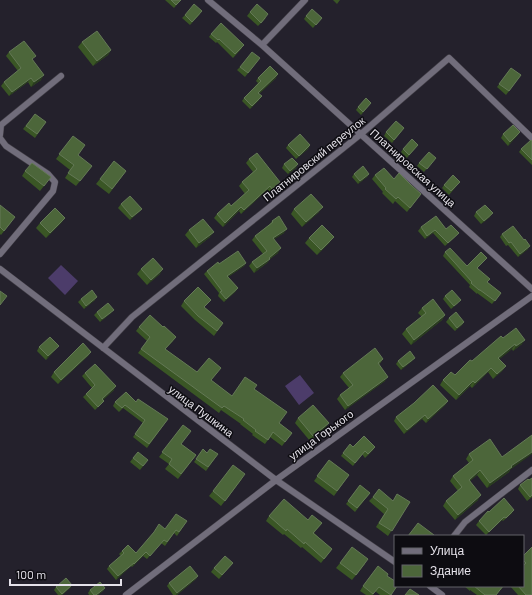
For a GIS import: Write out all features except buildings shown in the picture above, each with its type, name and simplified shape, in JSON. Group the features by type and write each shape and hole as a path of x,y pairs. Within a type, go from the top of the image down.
{"street":[{"name":"Платнировская улица","path":"208,0 262,45 532,289"},
{"path":"262,45 305,0"},
{"name":"Платнировский переулок","path":"103,348 132,317 361,134 450,58 532,138"},
{"path":"0,254 53,191 55,182 48,174 6,146 0,136 1,125 61,76"},
{"name":"улица Пушкина","path":"0,269 276,480 394,561"},
{"name":"улица Горького","path":"126,595 276,480 532,296"},
{"path":"455,535 465,522 532,470"},
{"path":"431,587 442,595"}],"shaded area":[{"path":"61,265 78,281 65,295 48,278"},
{"path":"300,375 314,393 299,405 285,386"}]}
